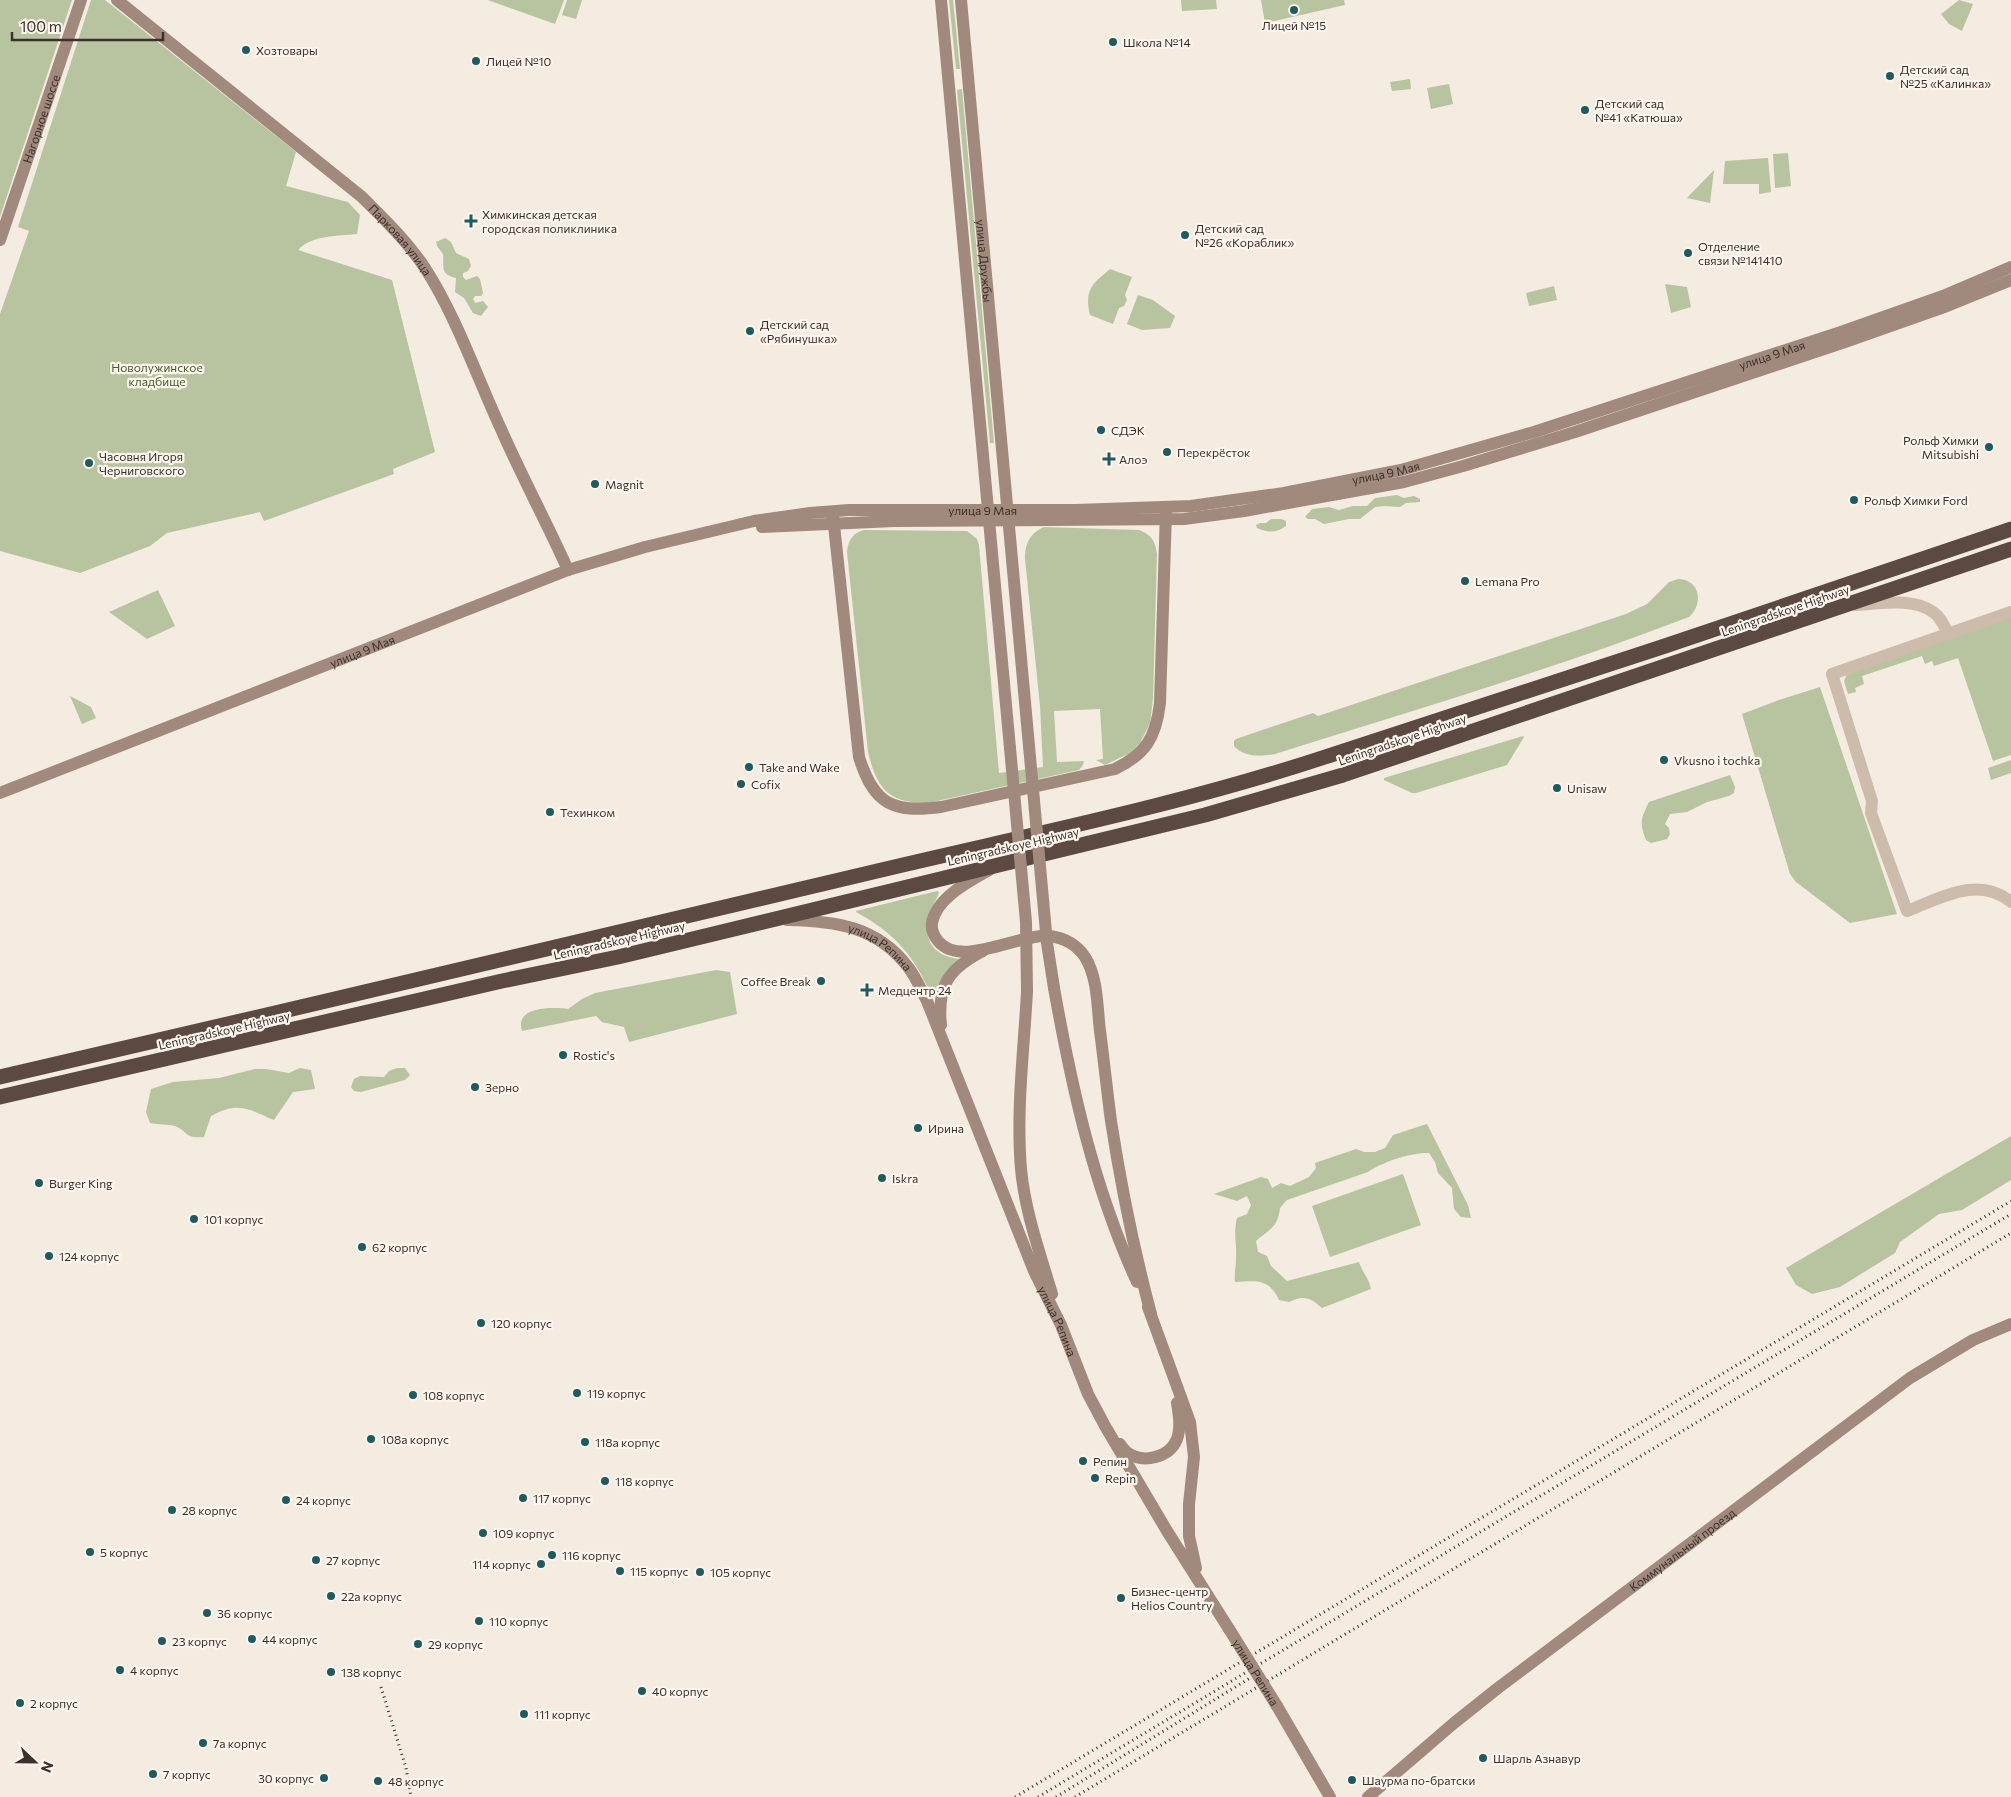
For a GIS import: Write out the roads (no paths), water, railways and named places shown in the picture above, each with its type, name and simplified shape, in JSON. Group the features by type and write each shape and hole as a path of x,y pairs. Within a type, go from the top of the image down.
{"highway":[{"name":"Leningradskoye Highway","path":"0,1077 1099,820 1237,784 1287,770 1665,646 2011,529"},
{"name":"Leningradskoye Highway","path":"0,1098 493,983 618,957 1000,863 1205,815 1343,775 2011,549"}],"street":[{"name":"Нагорное шоссе","path":"0,240 81,0"},
{"name":"Парковая улица","path":"117,0 362,197 395,230 424,266 444,299 464,341 515,461 568,570"},
{"name":"улица Дружбы","path":"941,0 1026,922 1027,991 1021,1093 1021,1169 1026,1205 1060,1325"},
{"name":"улица Дружбы","path":"962,0 1047,943 1079,1116 1102,1194 1123,1252 1151,1314"},
{"name":"улица 9 Мая","path":"1166,514 1191,506 1284,493 1402,470 1463,454 1883,318 2011,267"},
{"name":"улица 9 Мая","path":"0,793 568,570 645,547 770,518 1166,514 1206,517 1404,482 1583,429 1896,325 2011,280"},
{"path":"833,517 859,757 865,776 886,802 896,807 917,810 941,808 1114,769 1130,761 1141,752 1155,729 1160,703 1166,514"},
{"path":"1848,605 1904,603 1921,606 1938,616 1948,634"},
{"path":"2011,612 1832,674 1872,801 1871,813 1907,911 1979,888 2002,894 2011,902"},
{"path":"1000,863 965,884 948,898 937,910 932,928 934,934 944,947 962,951 987,949 1030,937 1051,936 1066,941 1078,949 1092,972 1111,1121 1132,1239 1151,1314 1190,1422 1194,1457 1189,1504 1189,1536 1202,1585"},
{"name":"улица Репина","path":"769,919 817,920 842,924 865,932 883,942 909,968 927,1001 1034,1271 1060,1325 1088,1394 1167,1531 1277,1706 1328,1792 1336,1797"},
{"path":"943,1040 940,1001 946,981 960,965 987,949"},
{"name":"Коммунальный проезд","path":"1368,1797 1498,1688 1910,1378 1974,1340 2011,1324"},
{"path":"1108,1431 1129,1453 1137,1457 1157,1456 1172,1447 1176,1440 1179,1418 1171,1368"}],"railway":[{"path":"1015,1797 2011,1201"},
{"path":"1038,1797 2011,1214"},
{"path":"1075,1797 2011,1233"},
{"path":"1056,1797 1250,1678"},
{"path":"381,1687 406,1768 411,1797"}],"place":[{"name":"Лицей №15","path":"1294,10"},
{"name":"Школа №14","path":"1113,42"},
{"name":"Хозтовары","path":"246,50"},
{"name":"Лицей №10","path":"476,61"},
{"name":"Детский сад №25 «Калинка»","path":"1890,76"},
{"name":"Детский сад №41 «Катюша»","path":"1585,110"},
{"name":"Химкинская детская городская поликлиника","path":"471,221"},
{"name":"Детский сад №26 «Кораблик»","path":"1185,235"},
{"name":"Отделение связи №141410","path":"1688,253"},
{"name":"Детский сад «Рябинушка»","path":"750,331"},
{"name":"СДЭК","path":"1101,430"},
{"name":"Рольф Химки Mitsubishi","path":"1989,447"},
{"name":"Перекрёсток","path":"1167,452"},
{"name":"Алоэ","path":"1109,459"},
{"name":"Часовня Игоря Черниговского","path":"89,463"},
{"name":"Magnit","path":"595,484"},
{"name":"Рольф Химки Ford","path":"1854,500"},
{"name":"Lemana Pro","path":"1465,581"},
{"name":"Vkusno i tochka","path":"1664,760"},
{"name":"Take and Wake","path":"749,767"},
{"name":"Cofix","path":"741,784"},
{"name":"Unisaw","path":"1557,788"},
{"name":"Техинком","path":"550,812"},
{"name":"Coffee Break","path":"821,981"},
{"name":"Медцентр 24","path":"867,990"},
{"name":"Rostic's","path":"563,1055"},
{"name":"Зерно","path":"475,1087"},
{"name":"Ирина","path":"918,1128"},
{"name":"Iskra","path":"882,1178"},
{"name":"Burger King","path":"39,1183"},
{"name":"101 корпус","path":"194,1219"},
{"name":"62 корпус","path":"362,1247"},
{"name":"124 корпус","path":"49,1256"},
{"name":"120 корпус","path":"481,1323"},
{"name":"119 корпус","path":"577,1393"},
{"name":"108 корпус","path":"413,1395"},
{"name":"108а корпус","path":"371,1439"},
{"name":"118а корпус","path":"585,1442"},
{"name":"Репин","path":"1083,1461"},
{"name":"Repin","path":"1095,1478"},
{"name":"118 корпус","path":"605,1481"},
{"name":"117 корпус","path":"523,1498"},
{"name":"24 корпус","path":"286,1500"},
{"name":"28 корпус","path":"172,1510"},
{"name":"109 корпус","path":"483,1533"},
{"name":"5 корпус","path":"90,1552"},
{"name":"116 корпус","path":"552,1555"},
{"name":"27 корпус","path":"316,1560"},
{"name":"114 корпус","path":"541,1564"},
{"name":"115 корпус","path":"620,1571"},
{"name":"105 корпус","path":"700,1572"},
{"name":"22а корпус","path":"331,1596"},
{"name":"Бизнес-центр Helios Country","path":"1121,1598"},
{"name":"36 корпус","path":"207,1613"},
{"name":"110 корпус","path":"479,1621"},
{"name":"44 корпус","path":"252,1639"},
{"name":"23 корпус","path":"162,1641"},
{"name":"29 корпус","path":"418,1644"},
{"name":"4 корпус","path":"120,1670"},
{"name":"138 корпус","path":"331,1672"},
{"name":"40 корпус","path":"642,1691"},
{"name":"2 корпус","path":"20,1703"},
{"name":"111 корпус","path":"524,1714"},
{"name":"7а корпус","path":"203,1743"},
{"name":"Шарль Азнавур","path":"1483,1758"},
{"name":"7 корпус","path":"153,1774"},
{"name":"30 корпус","path":"324,1778"},
{"name":"Шаурма по-братски","path":"1352,1780"},
{"name":"48 корпус","path":"378,1781"}],"park label":[{"name":"Новолужинское кладбище","path":"157,374"}]}
